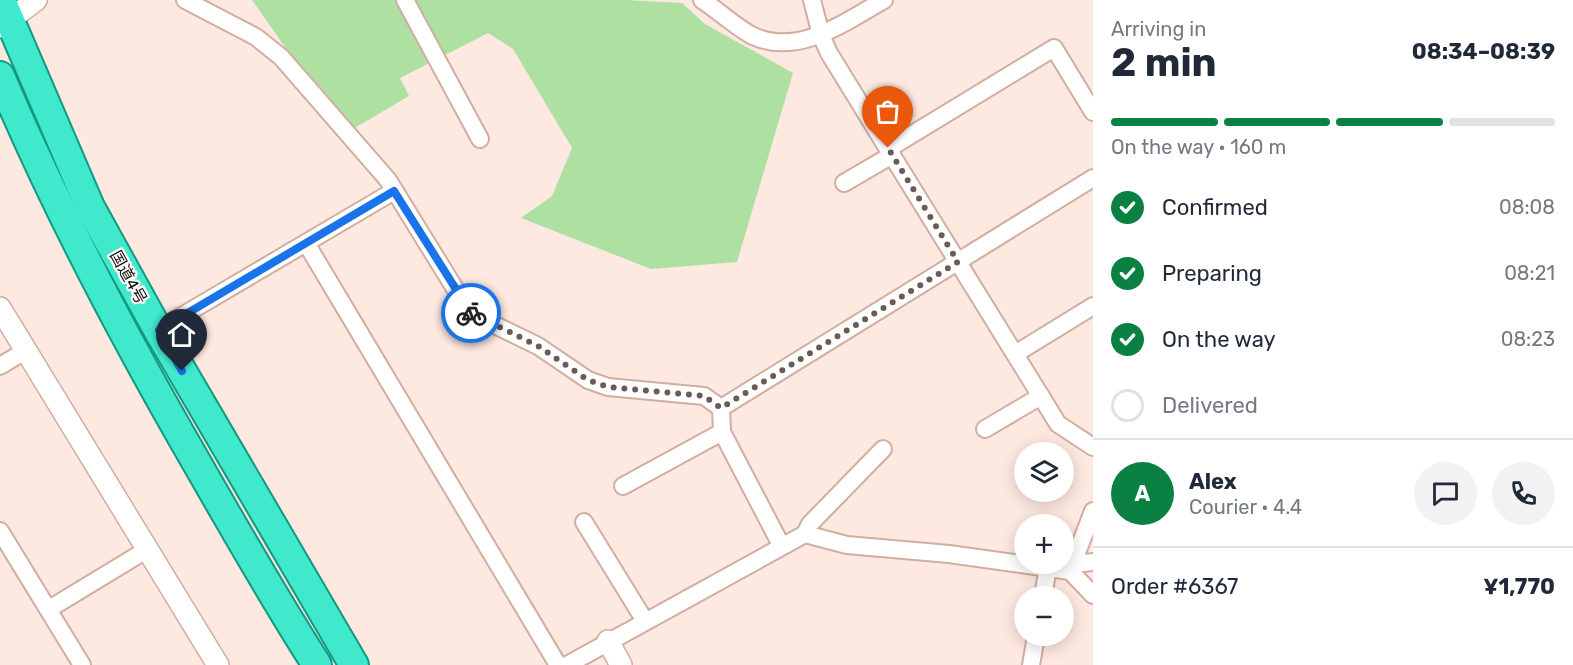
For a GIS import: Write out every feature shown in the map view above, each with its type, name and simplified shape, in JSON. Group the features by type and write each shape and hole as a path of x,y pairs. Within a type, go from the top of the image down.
{"highway":[{"name":"国道4号","path":"4,16 90,207 354,665"},
{"name":"国道4号","path":"0,76 51,191 120,328 280,608 317,665"}],"street":[{"path":"4,16 36,0"},
{"path":"185,0 256,37 270,47 297,75 394,191 470,313 538,346 588,380 608,387 704,396 721,408"},
{"path":"405,0 480,140"},
{"path":"702,0 736,26 768,41 792,42 821,35 884,0"},
{"path":"812,0 821,35 890,152 1058,424 1093,447"},
{"path":"844,183 1054,48 1093,112"},
{"path":"721,408 1093,178"},
{"path":"159,330 394,191"},
{"path":"306,243 558,665"},
{"path":"1015,354 1093,306"},
{"path":"0,308 218,665"},
{"path":"0,366 25,351"},
{"path":"985,429 1041,396"},
{"path":"721,408 722,432 781,545"},
{"path":"623,486 722,432"},
{"path":"567,665 781,545 805,534 810,524 883,449"},
{"path":"1074,562 1093,511"},
{"path":"584,522 645,621"},
{"path":"0,531 82,665"},
{"path":"805,534 847,545 1014,563"},
{"path":"49,609 148,549"},
{"path":"1074,567 1093,562"},
{"path":"1074,570 1093,595"},
{"path":"608,642 621,665"},
{"path":"1031,665 1034,646"}],"green space":[{"path":"252,0 626,0 682,3 705,24 793,73 737,262 651,269 521,218 552,196 572,148 513,49 488,33 400,78 409,96 353,129 296,63"}],"way so far":[{"path":"471,313 504,332 538,346 570,365 588,380 608,387 704,396 721,408 958,262 888,148"}],"route":[{"path":"182,371 159,330 394,191 471,313"}]}
